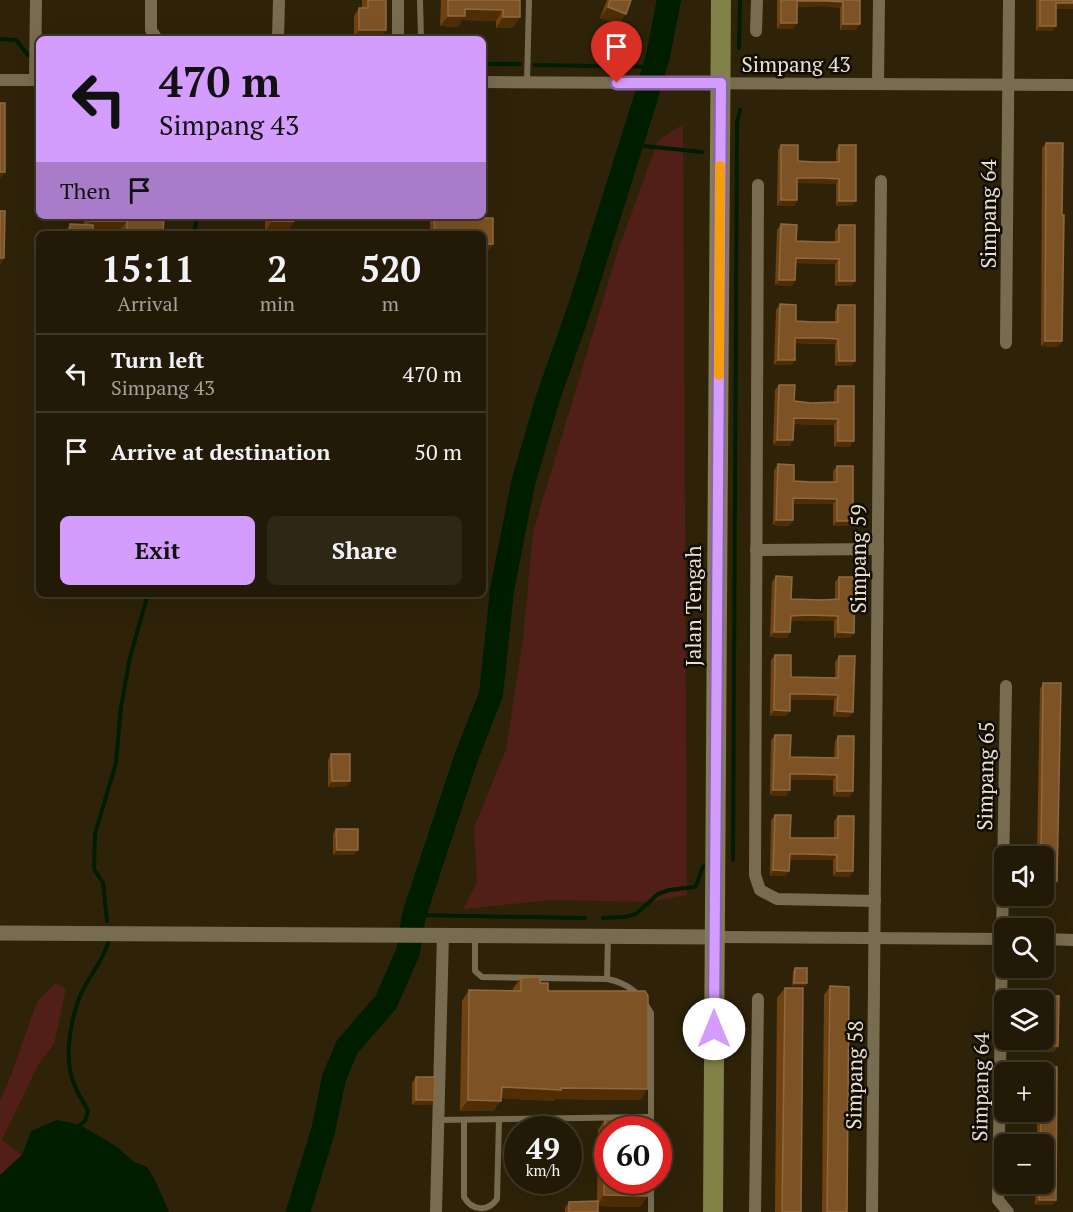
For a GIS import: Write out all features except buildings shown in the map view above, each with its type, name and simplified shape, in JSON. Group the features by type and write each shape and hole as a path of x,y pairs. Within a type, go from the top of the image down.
{"main road":[{"name":"Jalan Tengah","path":"713,1212 721,0"}],"street":[{"path":"36,0 36,36"},
{"path":"152,0 151,30 155,36"},
{"path":"278,36 279,0"},
{"path":"398,0 398,36"},
{"path":"756,31 757,0"},
{"path":"878,84 879,0"},
{"path":"1008,85 1009,0"},
{"path":"0,80 36,80"},
{"name":"Simpang 43","path":"486,82 1073,85"},
{"name":"Simpang 64","path":"1006,343 1008,85"},
{"name":"Simpang 59","path":"875,938 881,181"},
{"path":"758,185 755,875 760,890 777,899 875,901"},
{"path":"756,550 878,549"},
{"name":"Simpang 65","path":"1004,918 1006,686"},
{"path":"0,933 475,934 994,939"},
{"path":"436,1212 442,934"},
{"name":"Simpang 58","path":"872,1212 875,938"},
{"path":"1054,939 1073,940"},
{"name":"Simpang 64","path":"1003,978 998,1200 1008,1212"},
{"path":"755,1212 758,999"}],"lane":[{"path":"420,0 421,36"},
{"path":"527,83 529,0"},
{"path":"475,934 475,971 482,977 607,979 620,981 631,987 651,1013 651,1116"},
{"path":"607,979 608,936"},
{"path":"438,1120 594,1118"},
{"path":"464,1119 464,1197 471,1205 484,1208 489,1207 497,1199 499,1119"},
{"path":"651,1194 651,1212"}],"shaded area":[{"path":"683,124 687,895 649,902 551,900 463,909 477,882 474,827 506,750 523,638 533,532 618,250 658,141"},
{"path":"56,983 66,989 54,1044 39,1063 2,1140 22,1155 0,1175 0,1100 37,1002"},
{"path":"57,1120 80,1125 116,1146 134,1162 147,1167 169,1212 0,1212 0,1175 22,1155 31,1131"}],"waterway":[{"path":"298,1212 323,1131 334,1078 347,1047 386,1002 408,952 414,915 466,758 491,694 502,590 523,483 548,398 581,304 646,97 658,56 669,0"},
{"path":"739,48 740,0"},
{"path":"0,39 16,40 28,55"},
{"path":"486,64 520,64"},
{"path":"535,65 654,67"},
{"path":"733,860 737,123 740,110"},
{"path":"631,141 644,146 702,152"},
{"path":"194,231 196,219"},
{"path":"107,921 103,883 94,869 95,834 116,763 121,707 130,657 147,597"},
{"path":"603,918 636,914 658,894 669,890 695,887 705,865"},
{"path":"414,915 585,918"},
{"path":"80,1125 85,1121 88,1111 71,1076 69,1041 73,1017 80,996 108,943"}],"slow traffic":[{"path":"719,375 720,166"}],"route":[{"path":"617,83 721,83 714,1029"}]}
